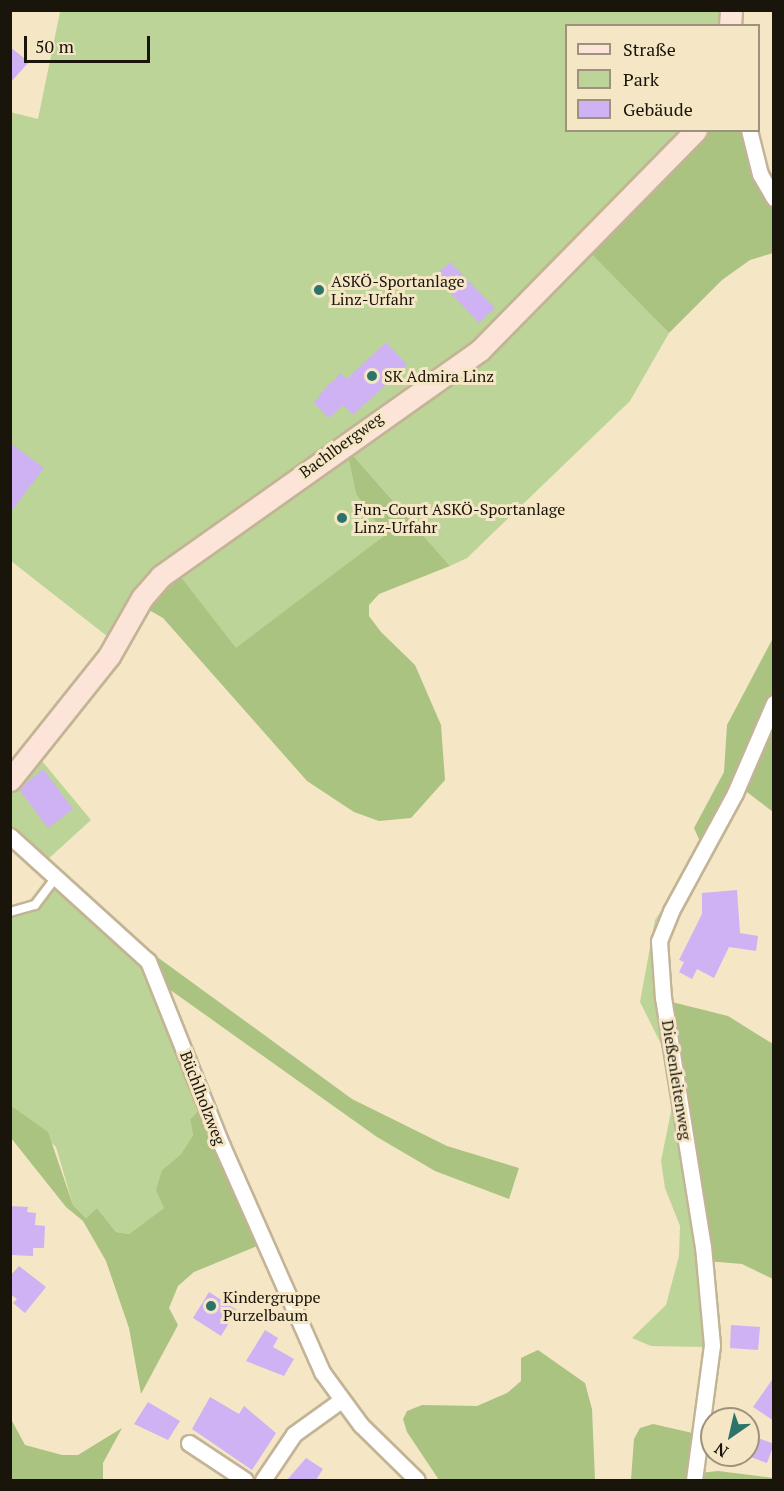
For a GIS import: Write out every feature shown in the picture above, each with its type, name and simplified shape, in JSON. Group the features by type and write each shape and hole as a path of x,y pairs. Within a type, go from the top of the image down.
{"street":[{"name":"Bachlbergweg","path":"10,780 108,656 142,598 161,576 480,350 694,132"},
{"path":"750,132 760,174 774,198"},
{"name":"Dießenleitenweg","path":"694,1480 712,1345 703,1247 663,998 659,941 671,911 739,784 774,703"},
{"name":"Büchlholzweg","path":"10,836 137,948 158,980 285,1296 340,1401 417,1480"},
{"path":"263,1480 294,1434 340,1401"},
{"path":"189,1443 245,1480"}],"lane":[{"path":"10,912 35,905 56,877"}],"green space":[{"name":"ASKÖ-Sportanlage Linz-Urfahr","path":"721,11 720,24 565,24 565,132 682,132 576,236 669,333 630,401 467,558 450,566 352,454 348,456 356,494 385,535 236,649 169,562 112,640 11,561 10,112 38,119 60,12"},
{"path":"706,132 746,132 773,203 773,253 750,260 722,280 669,333 586,248"},
{"path":"351,453 450,566 379,594 369,605 369,616 381,632 415,665 441,725 445,780 411,818 379,821 354,812 307,781 163,618 144,607 177,572 236,648 385,535 356,494 348,456"},
{"path":"773,638 773,692 702,846 694,828 724,772 727,725"},
{"path":"773,718 773,812 743,789"},
{"path":"37,755 91,820 47,860 11,828 10,792"},
{"path":"56,888 139,963 198,1111 190,1119 193,1135 181,1154 162,1170 164,1208 129,1234 116,1232 97,1208 86,1218 73,1205 56,1147 11,1105 11,914 39,908"},
{"path":"667,902 656,923 653,955 697,1226 706,1347 651,1346 632,1338 666,1305 679,1256 680,1226 665,1188 661,1161 673,1102 664,1050 640,1002 655,920"},
{"path":"149,951 352,1099 447,1146 519,1168 509,1199 435,1171 377,1137 169,989"},
{"path":"668,1001 728,1016 773,1044 773,1279 742,1264 707,1261"},
{"path":"10,1105 48,1132 73,1205 86,1218 97,1208 116,1232 129,1234 164,1208 156,1190 162,1170 181,1154 193,1135 190,1119 198,1111 257,1246 194,1272 178,1286 169,1308 178,1325 141,1394 129,1328 106,1261 83,1221 66,1207 11,1138"},
{"path":"538,1350 585,1383 592,1409 595,1480 439,1480 407,1432 403,1419 407,1411 422,1405 477,1406 507,1393 521,1381 521,1358"},
{"path":"11,1419 25,1445 62,1455 78,1455 122,1428 103,1463 103,1480 11,1480"},
{"path":"653,1424 697,1434 690,1480 631,1480 634,1439 640,1428"},
{"path":"718,1471 774,1478 773,1480 699,1480 699,1473"}],"building":[{"path":"10,47 29,62 10,83"},
{"path":"450,262 495,308 479,323 434,276"},
{"name":"SK Admira Linz","path":"386,342 407,365 353,415 343,405 329,418 314,403 326,387 341,373 347,379"},
{"path":"10,443 44,468 10,513"},
{"path":"43,769 73,809 48,828 19,789"},
{"path":"737,890 740,933 758,936 756,951 729,947 714,978 697,969 692,979 679,972 684,962 679,960 702,914 702,893"},
{"path":"10,1206 28,1207 27,1212 36,1213 35,1225 45,1226 44,1248 33,1248 33,1256 10,1255"},
{"path":"19,1266 46,1287 25,1313 13,1303 17,1299 10,1294 10,1276"},
{"path":"209,1292 237,1310 221,1336 193,1318"},
{"path":"731,1325 760,1327 758,1350 730,1348"},
{"path":"265,1330 278,1338 273,1347 294,1359 284,1376 246,1361"},
{"path":"774,1377 774,1421 760,1412 760,1407 753,1407"},
{"path":"210,1397 239,1414 244,1406 276,1433 252,1470 192,1429"},
{"path":"148,1402 180,1421 168,1440 134,1424"},
{"path":"760,1439 774,1444 767,1463 760,1460"},
{"path":"306,1458 323,1469 316,1480 287,1480"}],"place":[{"name":"ASKÖ-Sportanlage Linz-Urfahr","path":"319,290"},
{"name":"SK Admira Linz","path":"372,376"},
{"name":"Fun-Court ASKÖ-Sportanlage Linz-Urfahr","path":"342,518"},
{"name":"Kindergruppe Purzelbaum","path":"211,1306"}]}
